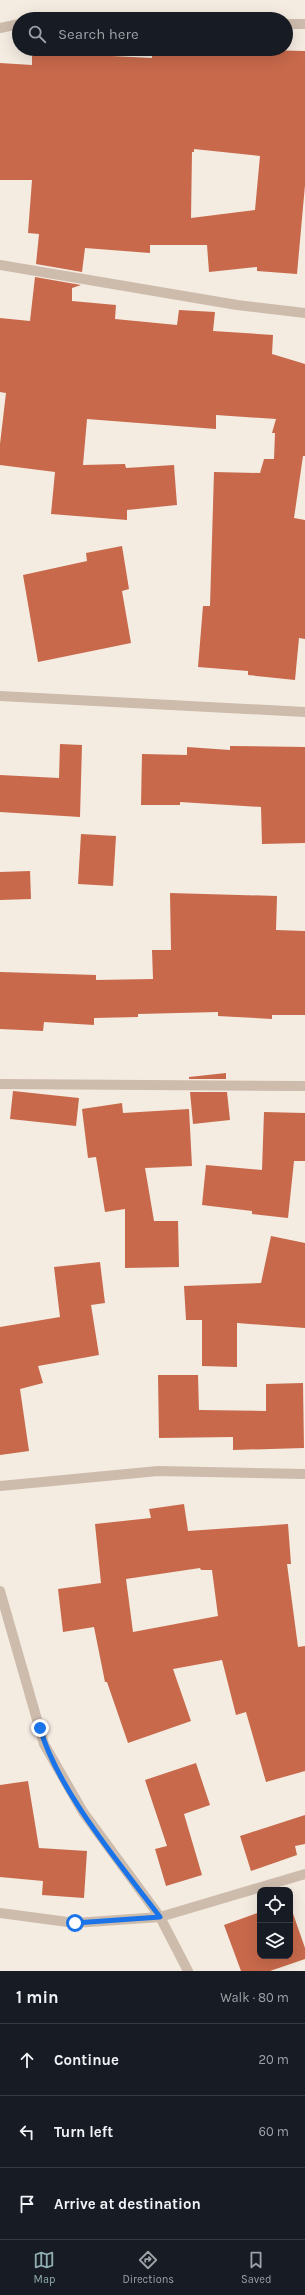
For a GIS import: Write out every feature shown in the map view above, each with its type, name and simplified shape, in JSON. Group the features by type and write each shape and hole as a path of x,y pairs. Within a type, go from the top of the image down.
{"street":[{"path":"293,24 305,24"},
{"path":"0,28 12,25"},
{"path":"0,265 237,305 305,313"},
{"path":"0,696 305,712"},
{"path":"0,1084 305,1086"},
{"path":"0,1486 158,1471 305,1474"},
{"path":"0,1591 44,1744 83,1812 160,1917 188,1971"},
{"path":"0,1913 75,1923 160,1917 305,1874"}],"building":[{"path":"293,51 305,51 305,185 297,274 257,271 257,267 209,272 207,245 150,245 150,253 85,248 82,272 36,264 39,234 28,233 32,180 0,180 0,63 32,65 32,56 112,56 152,58 152,56 293,56","holes":["194,149 260,156 255,210 191,218 192,152 194,152"]},
{"path":"35,277 81,285 72,288 72,301 116,305 115,319 177,325 179,310 215,312 213,331 273,335 272,354 305,364 305,456 303,456 294,518 305,520 305,639 299,638 295,680 248,675 248,671 198,667 203,606 210,606 214,472 260,473 264,459 274,459 275,433 272,433 276,419 216,415 216,429 87,419 83,465 125,464 126,468 174,465 177,505 127,510 127,520 51,514 55,472 0,465 0,444 6,393 0,392 0,318 30,321"},
{"path":"122,546 129,589 122,591 131,643 38,662 23,575 87,561 86,553"},
{"path":"60,744 82,745 80,817 0,812 0,775 59,778"},
{"path":"230,746 305,747 305,843 262,844 261,807 180,802 180,805 141,805 142,754 187,755 187,747 230,750"},
{"path":"81,834 116,836 113,886 78,884"},
{"path":"30,871 31,899 0,900 0,872"},
{"path":"170,893 277,896 276,930 305,931 305,1015 272,1015 272,1019 218,1016 218,1012 138,1014 138,1017 94,1018 94,1025 44,1022 43,1031 0,1029 0,972 96,975 96,980 153,979 152,950 171,950"},
{"path":"226,1073 226,1079 189,1079 189,1077"},
{"path":"13,1091 79,1098 76,1126 10,1119"},
{"path":"190,1092 227,1092 230,1120 193,1124"},
{"path":"122,1103 123,1113 189,1109 192,1166 145,1168 154,1221 178,1221 179,1267 125,1268 125,1209 105,1212 96,1157 88,1158 82,1109"},
{"path":"264,1112 305,1113 305,1161 294,1161 288,1218 252,1214 252,1211 202,1205 206,1165 262,1170"},
{"path":"271,1236 305,1243 305,1328 237,1323 237,1367 202,1366 202,1320 186,1320 184,1286 261,1283"},
{"path":"100,1262 105,1303 91,1305 99,1355 38,1366 43,1383 20,1389 29,1451 0,1455 0,1327 60,1317 54,1267"},
{"path":"158,1375 198,1375 199,1410 266,1411 266,1384 303,1383 304,1448 233,1450 233,1437 159,1438"},
{"path":"184,1504 188,1531 288,1524 291,1564 287,1564 298,1647 305,1646 305,1771 266,1782 246,1712 236,1715 222,1660 173,1669 191,1721 128,1743 107,1682 105,1682 94,1627 63,1632 58,1589 101,1583 95,1524 151,1518 149,1509","holes":["200,1568 201,1570 212,1570 218,1616 133,1632 126,1579"]},
{"path":"196,1763 210,1805 184,1814 202,1875 166,1886 155,1849 167,1846 145,1780"},
{"path":"28,1781 39,1848 87,1851 84,1898 42,1895 43,1881 0,1877 0,1785"},
{"path":"305,1815 305,1844 295,1846 297,1855 251,1871 240,1836"},
{"path":"257,1913 257,1959 293,1959 293,1914 305,1948 305,1959 270,1971 241,1971 224,1925"}],"route":[{"path":"40,1728 44,1744 83,1812 160,1917 75,1923"}]}
